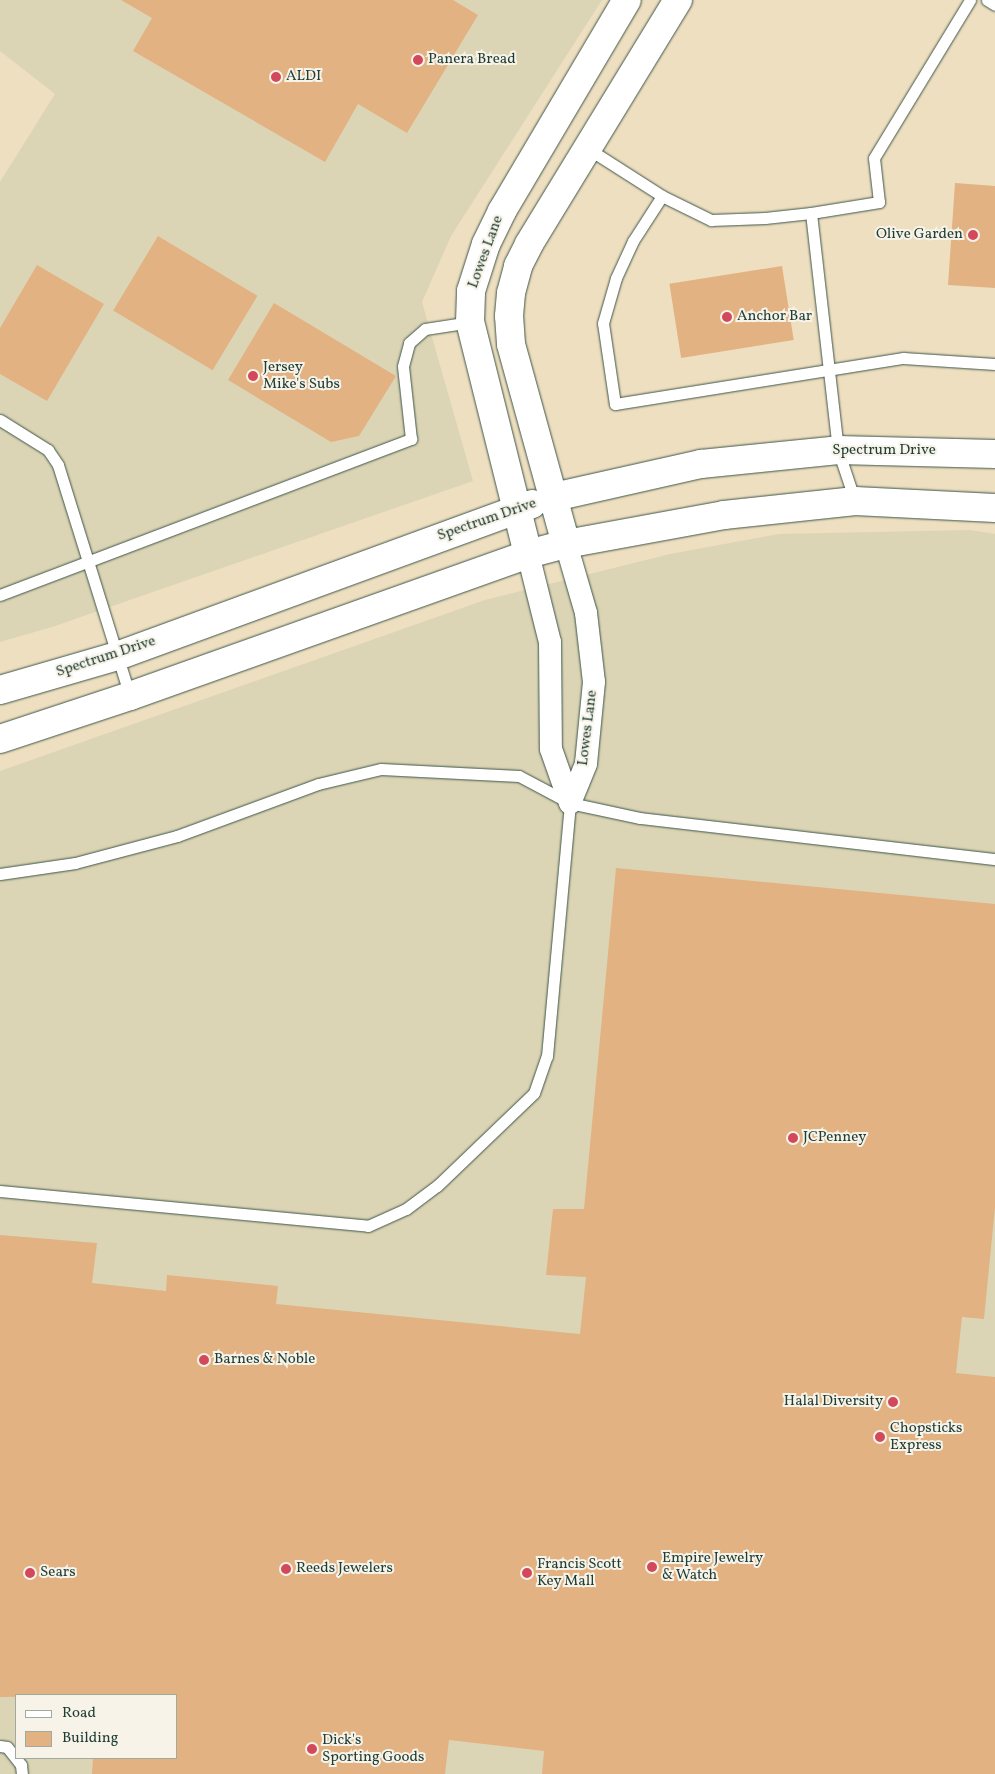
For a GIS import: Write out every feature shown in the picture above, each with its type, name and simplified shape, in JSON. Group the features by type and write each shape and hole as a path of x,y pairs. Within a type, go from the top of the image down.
{"main road":[{"name":"Lowes Lane","path":"528,554 470,322 471,291 486,244 502,211 627,0"},
{"name":"Lowes Lane","path":"566,544 511,344 509,316 511,293 518,266 529,244 678,0"},
{"name":"Spectrum Drive","path":"0,690 117,656 515,508 554,497 701,464 838,450 995,454"},
{"path":"0,739 130,696 528,554 566,544 724,515 855,500 995,508"}],"street":[{"name":"Lowes Lane","path":"566,544 586,613 594,682 586,764 570,803"},
{"name":"Lowes Lane","path":"528,554 550,642 551,749 570,803"}],"lane":[{"path":"587,148 662,196 711,220 765,218 879,202 874,158 970,0"},
{"path":"987,0 995,5"},
{"path":"662,196 633,241 616,278 603,323 615,404 903,358 995,364"},
{"path":"811,213 838,450 855,500"},
{"path":"0,596 410,439 403,366 409,343 425,329 470,322"},
{"path":"0,420 48,450 58,465 130,696"},
{"path":"0,874 75,863 177,836 318,784 381,769 519,776 570,803 640,818 995,859"},
{"path":"0,1191 368,1226 406,1209 436,1186 534,1093 547,1056 570,803"},
{"path":"0,1746 7,1747 15,1757"},
{"path":"16,1759 21,1765 22,1774"}],"shaded area":[{"path":"0,0 602,0 451,236 422,302 473,481 52,627 0,642 0,182 55,94 0,51"},
{"path":"970,530 995,534 995,1774 0,1774 0,771 485,600 670,554 779,534"}],"building":[{"name":"ALDI","path":"121,0 453,0 478,15 407,133 358,104 325,162 133,51 152,18"},
{"name":"Olive Garden","path":"955,183 995,186 995,288 948,285"},
{"path":"158,236 257,296 213,370 113,311"},
{"path":"37,265 104,304 47,401 0,374 0,328"},
{"path":"782,266 794,340 681,358 669,284"},
{"path":"274,303 396,376 359,436 331,442 228,380"},
{"name":"Francis Scott Key Mall","path":"616,868 995,904 995,1207 984,1319 962,1317 956,1373 995,1377 995,1774 542,1774 544,1751 449,1740 445,1774 92,1774 93,1759 178,1759 178,1694 15,1694 15,1697 0,1697 0,1235 97,1243 92,1283 166,1291 167,1275 278,1286 276,1304 580,1334 586,1277 546,1275 553,1209 584,1209"}],"place":[{"name":"Panera Bread","path":"418,60"},
{"name":"ALDI","path":"276,77"},
{"name":"Olive Garden","path":"973,235"},
{"name":"Anchor Bar","path":"727,317"},
{"name":"Jersey Mike's Subs","path":"253,376"},
{"name":"JCPenney","path":"793,1138"},
{"name":"Barnes & Noble","path":"204,1360"},
{"name":"Halal Diversity","path":"893,1402"},
{"name":"Chopsticks Express","path":"880,1437"},
{"name":"Empire Jewelry & Watch","path":"652,1567"},
{"name":"Reeds Jewelers","path":"286,1569"},
{"name":"Sears","path":"30,1573"},
{"name":"Francis Scott Key Mall","path":"527,1573"},
{"name":"Dick's Sporting Goods","path":"312,1749"}]}
